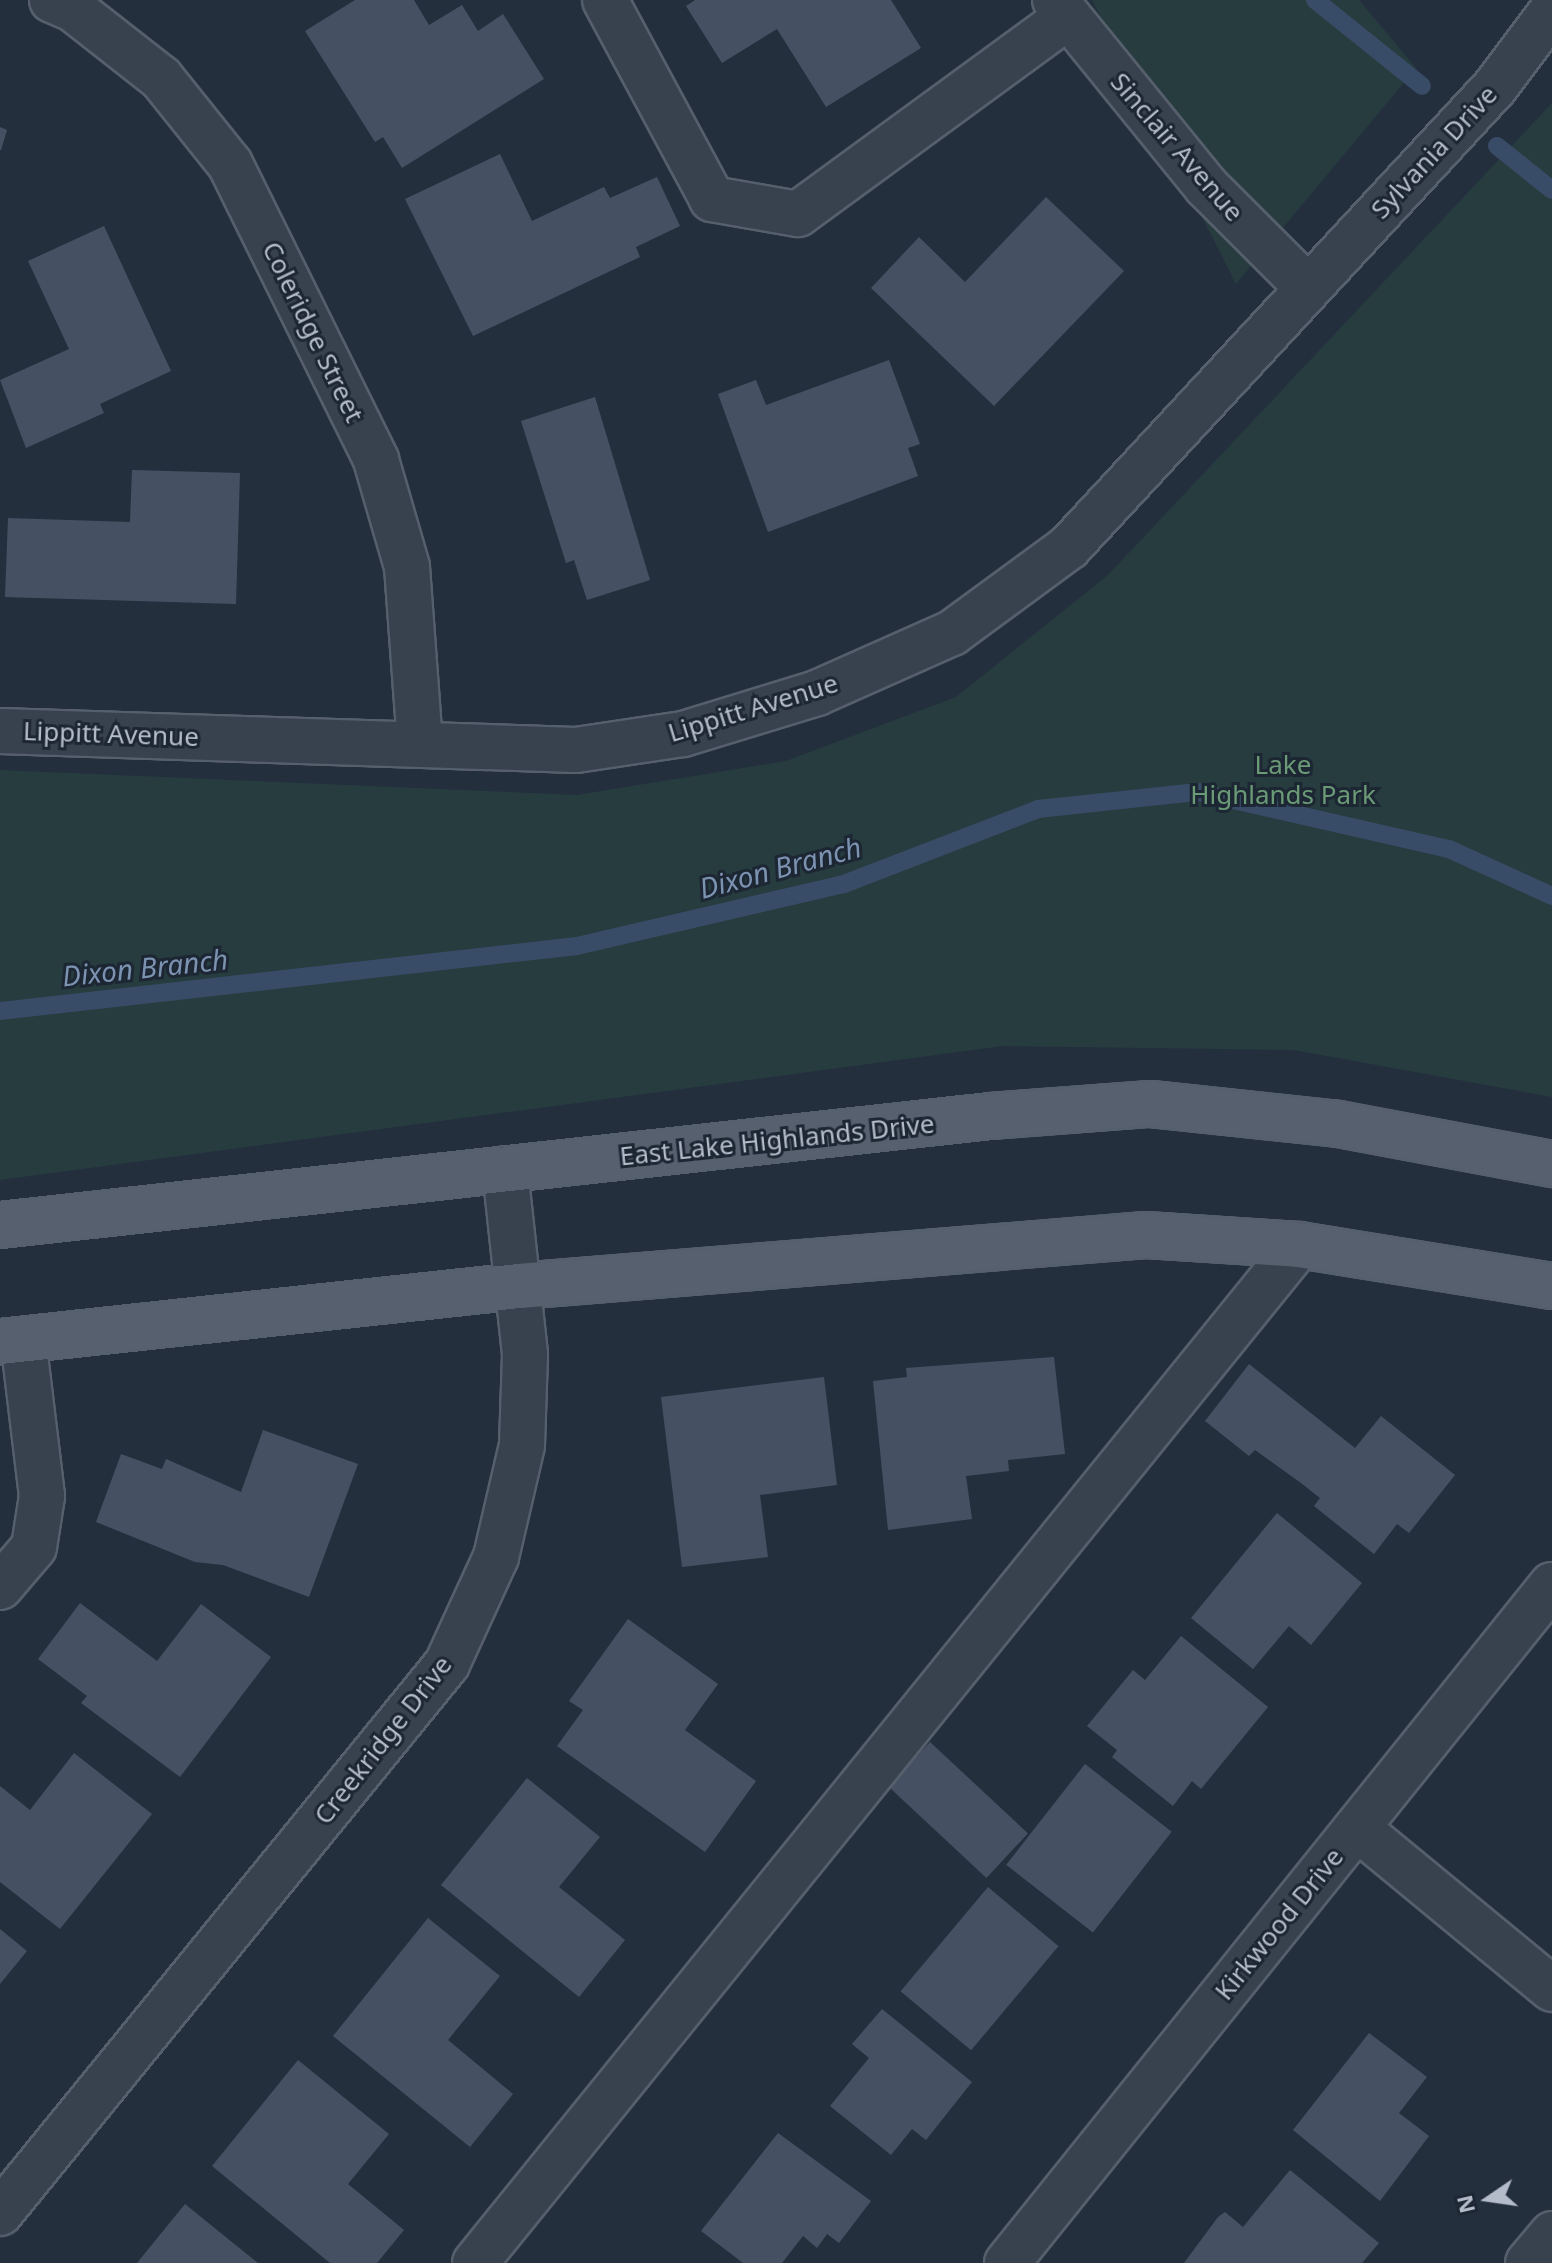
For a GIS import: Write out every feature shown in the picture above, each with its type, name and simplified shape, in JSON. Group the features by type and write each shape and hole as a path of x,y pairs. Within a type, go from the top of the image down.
{"main road":[{"name":"East Lake Highlands Drive","path":"0,1225 990,1116 1151,1104 1338,1124 1552,1164"},
{"path":"12,1341 519,1286 1146,1235 1299,1245 1552,1286"}],"street":[{"name":"Coleridge Street","path":"52,0 73,9 161,78 230,164 376,460 407,567 420,744"},
{"path":"605,0 712,199 798,214 1061,9"},
{"name":"Sinclair Avenue","path":"1061,9 1206,186 1308,288"},
{"name":"Sylvania Drive","path":"1308,288 1495,87 1552,11"},
{"name":"Lippitt Avenue","path":"0,731 576,750 683,734 817,693 952,633 1069,547 1308,288"},
{"name":"Creekridge Drive","path":"0,2213 447,1664 496,1557 522,1445 525,1354 505,1169"},
{"path":"475,2263 1299,1245"},
{"path":"0,1587 34,1547 42,1496 12,1341"},
{"name":"Kirkwood Drive","path":"1007,2263 1552,1585"},
{"path":"1357,1828 1552,1989"},
{"path":"1528,2263 1552,2234"}],"green space":[{"path":"1092,0 1359,0 1416,68 1236,284"},
{"name":"Lake Highlands Park","path":"1552,103 1552,1097 1294,1050 1003,1046 0,1180 0,770 577,795 786,761 956,697 1108,575"}],"building":[{"path":"355,0 414,0 429,25 462,5 478,31 503,14 544,79 402,168 383,137 375,142 305,31"},
{"path":"695,0 891,0 921,48 826,107 777,29 722,63 686,6"},
{"path":"0,127 7,130 1,150 0,150"},
{"path":"500,154 532,221 604,187 610,198 657,177 680,226 636,247 640,257 473,336 405,199"},
{"path":"1046,197 1124,271 994,406 871,288 919,237 965,282"},
{"path":"104,226 171,371 100,404 104,413 26,448 0,380 69,349 28,261"},
{"path":"889,360 920,444 908,448 918,476 768,532 718,394 756,380 766,405"},
{"path":"595,397 650,580 587,600 574,560 566,563 521,421"},
{"path":"132,470 240,473 236,604 5,597 8,518 130,522"},
{"path":"1054,1357 1065,1454 1008,1460 1009,1471 966,1476 972,1519 888,1530 873,1381 907,1377 906,1368"},
{"path":"1249,1364 1355,1448 1381,1416 1455,1475 1409,1533 1397,1524 1374,1554 1314,1506 1320,1498 1301,1483 1255,1450 1249,1456 1205,1421"},
{"path":"824,1377 837,1485 760,1495 768,1557 682,1567 661,1397"},
{"path":"263,1430 358,1464 309,1597 223,1565 195,1562 96,1522 121,1454 162,1469 166,1459 241,1492"},
{"path":"1277,1513 1362,1583 1311,1645 1289,1626 1253,1669 1191,1618"},
{"path":"80,1603 157,1661 201,1604 271,1657 180,1777 81,1703 87,1696 38,1659"},
{"path":"628,1619 718,1684 685,1730 756,1781 705,1852 557,1746 583,1710 569,1701"},
{"path":"1181,1636 1268,1707 1201,1789 1192,1781 1173,1806 1112,1757 1117,1750 1087,1726 1133,1670 1145,1680"},
{"path":"930,1742 1028,1833 986,1878 888,1787"},
{"path":"74,1753 152,1814 60,1929 0,1882 0,1786 30,1810"},
{"path":"1085,1764 1172,1832 1093,1933 1006,1865"},
{"path":"527,1778 600,1837 559,1887 625,1940 579,1997 441,1885"},
{"path":"988,1887 1058,1946 971,2050 901,1991"},
{"path":"428,1918 500,1976 448,2040 513,2094 470,2147 333,2036"},
{"path":"0,1929 27,1951 0,1984"},
{"path":"882,2009 972,2082 926,2140 912,2129 891,2155 830,2106 869,2058 852,2044"},
{"path":"1369,2033 1427,2077 1399,2113 1429,2136 1380,2201 1293,2130"},
{"path":"298,2060 389,2134 348,2184 404,2230 377,2263 330,2263 212,2166"},
{"path":"778,2133 871,2201 839,2243 827,2234 817,2248 803,2236 782,2263 743,2263 701,2231"},
{"path":"1290,2170 1379,2243 1362,2263 1184,2263 1218,2217 1225,2212 1243,2227"},
{"path":"185,2204 258,2263 137,2263"}],"waterway":[{"path":"1315,0 1422,86"},
{"path":"1497,146 1552,190"},
{"name":"Dixon Branch","path":"0,1011 577,946 844,884 1038,809 1198,792 1449,849 1552,896"}]}
